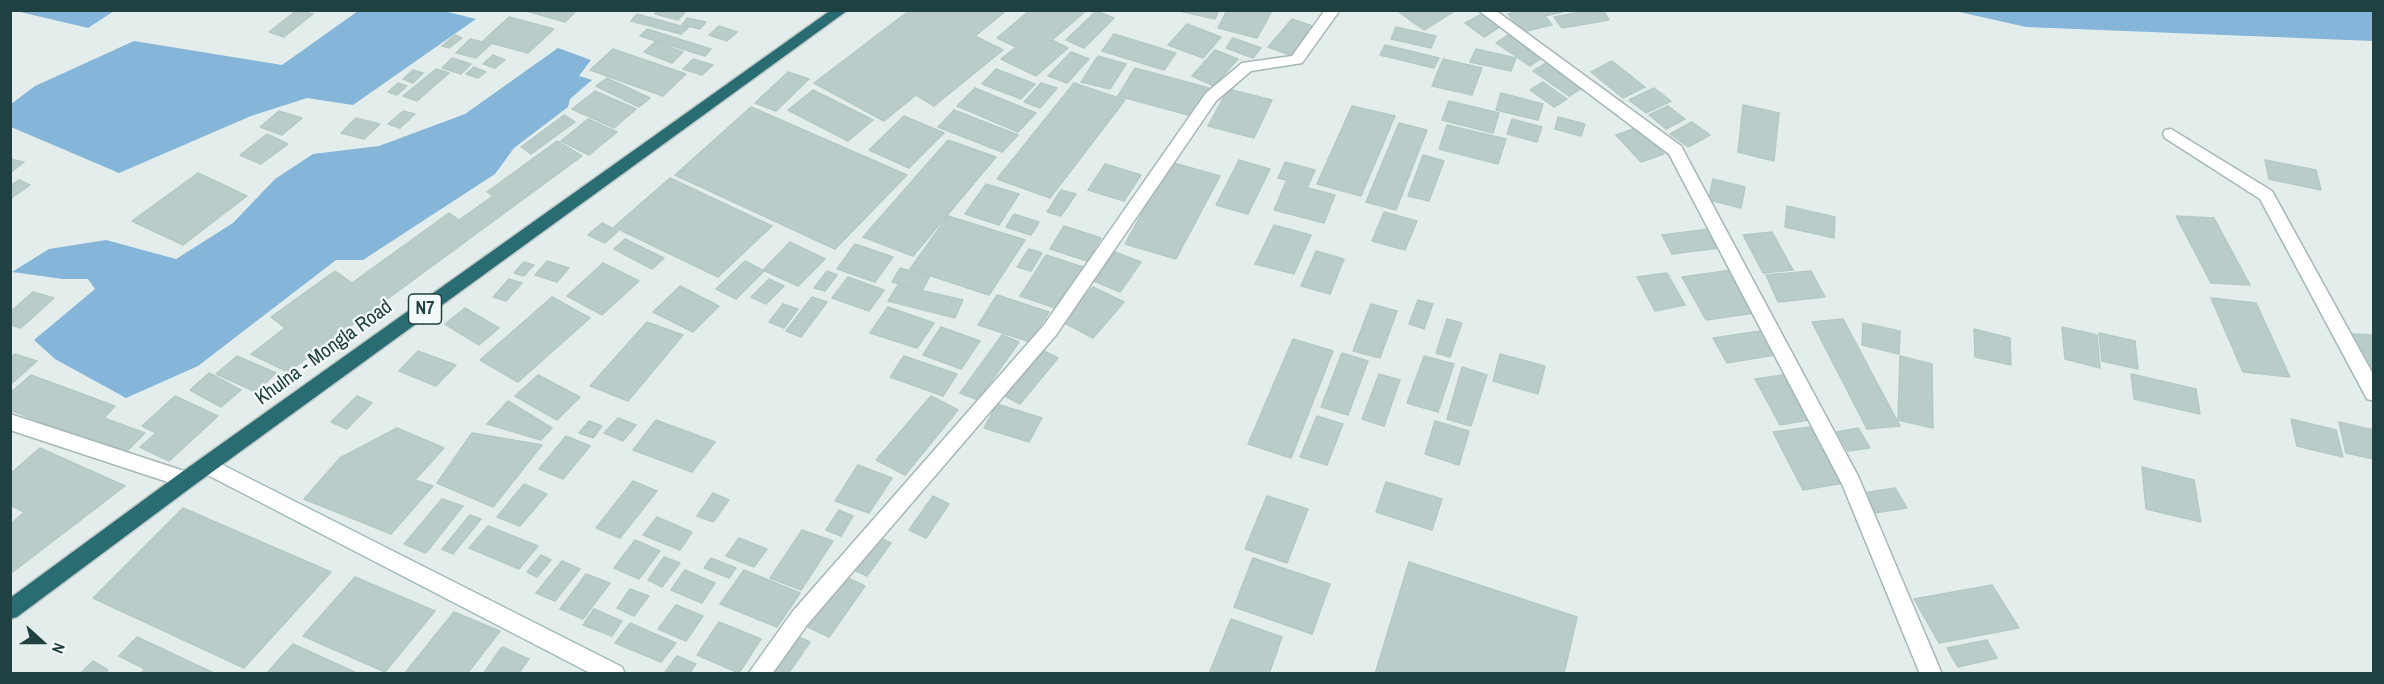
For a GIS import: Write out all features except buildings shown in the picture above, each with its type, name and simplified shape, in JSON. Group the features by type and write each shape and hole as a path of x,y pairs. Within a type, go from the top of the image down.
{"highway":[{"name":"Khulna - Mongla Road","path":"10,610 186,480 841,10"}],"street":[{"path":"759,674 800,618 1050,330 1211,97 1247,67 1297,60 1333,10"},
{"path":"1485,10 1675,150 1851,482 1931,674"},
{"path":"2171,134 2266,195 2373,394"},
{"path":"10,422 186,480"},
{"path":"207,465 614,674"}],"water":[{"path":"16,11 114,11 88,28"},
{"path":"358,11 444,11 476,19 353,105 307,98 251,116 119,173 11,127 11,104 35,86 134,41 282,65"},
{"path":"1955,11 2373,11 2373,41 2026,27"},
{"path":"558,48 591,60 579,76 592,80 570,99 568,107 514,148 495,174 363,260 336,260 198,366 126,398 55,359 34,340 95,289 88,279 63,279 12,272 49,249 106,240 176,259 233,223 275,179 313,154 379,146 465,114"}]}
